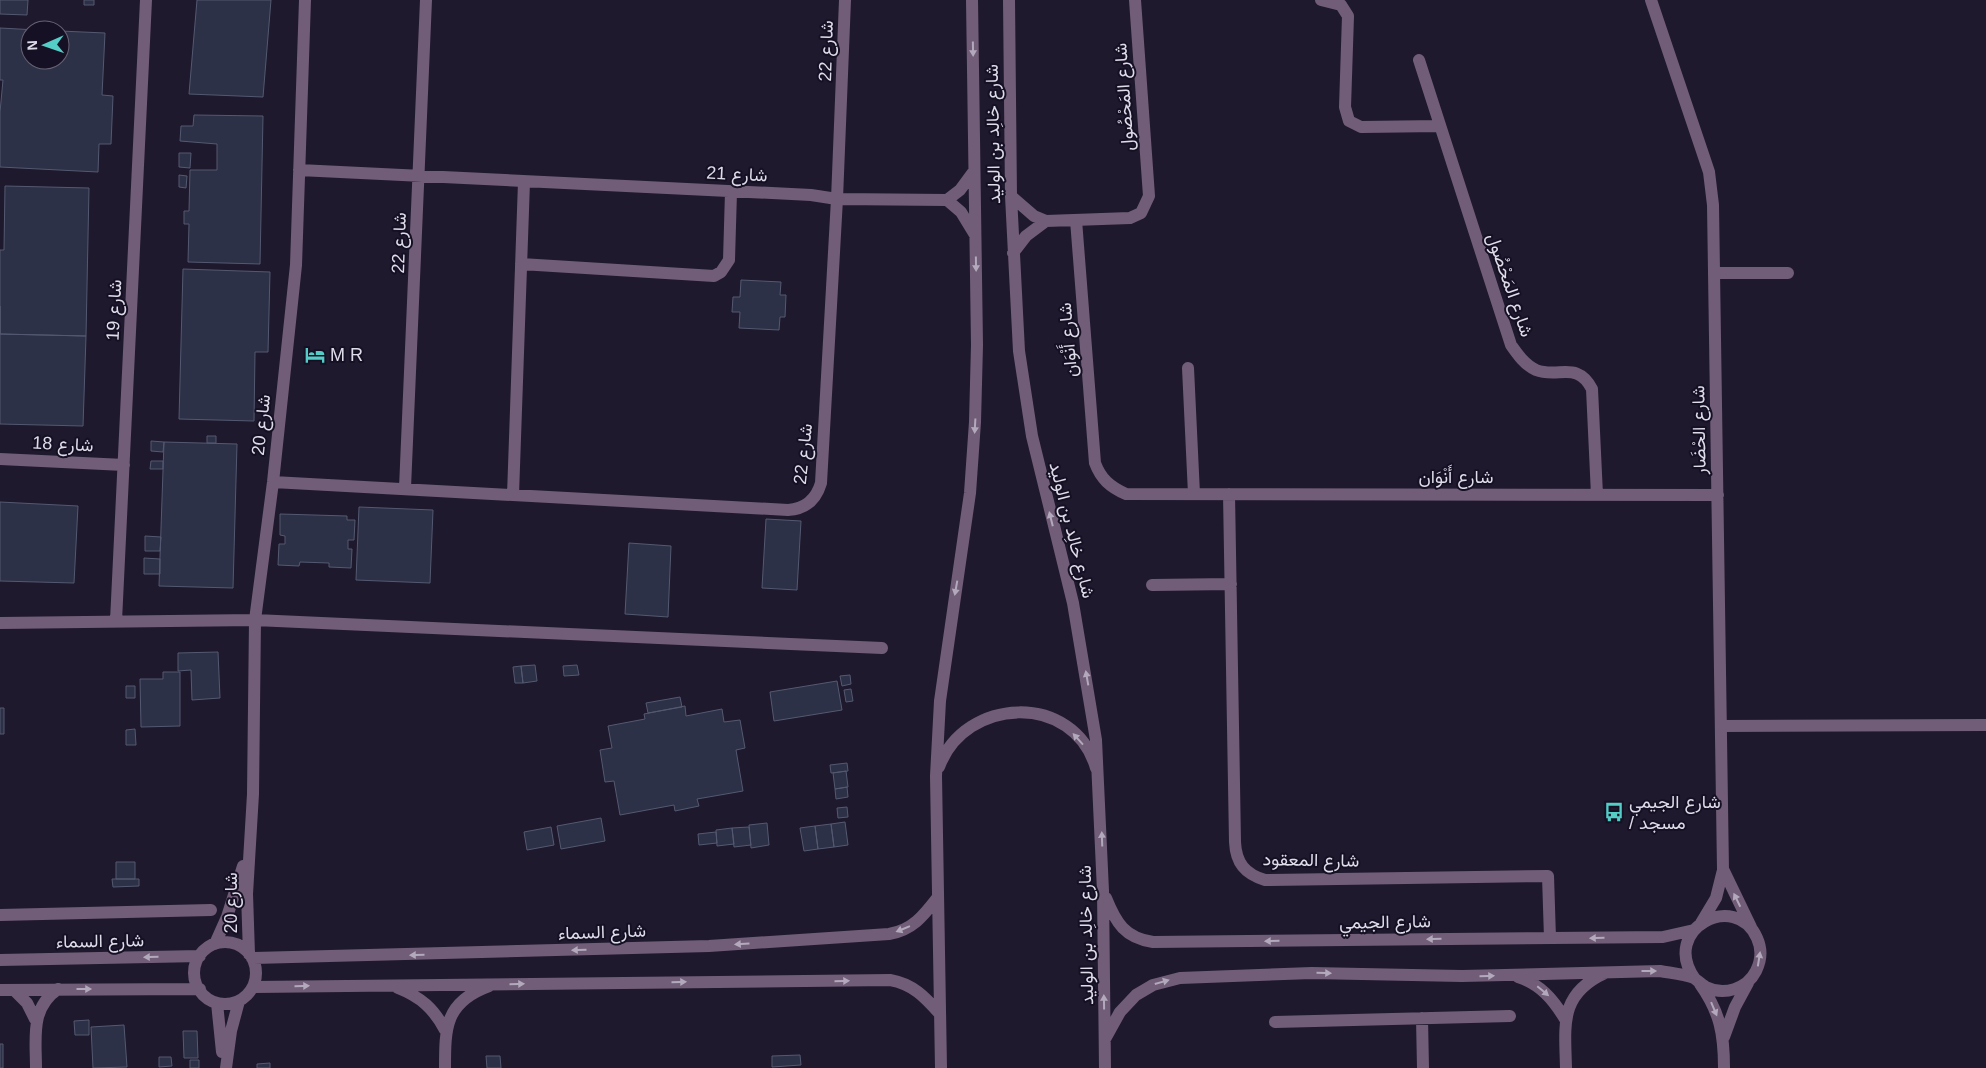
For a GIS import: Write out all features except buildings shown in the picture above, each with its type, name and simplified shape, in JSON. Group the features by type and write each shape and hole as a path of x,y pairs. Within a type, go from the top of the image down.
{"street":[{"name":"شارع 19","path":"116,622 146,0"},
{"name":"شارع 20","path":"251,956 247,913 248,852 253,794 254,620 273,482 296,265 305,0"},
{"name":"شارع 22","path":"405,488 426,0"},
{"name":"شارع 22","path":"273,482 788,510 803,507 810,503 821,483 837,199 845,0"},
{"name":"شارع خالِد بن الوليد","path":"942,1068 936,776 945,660 966,526 973,461 976,372 972,0"},
{"name":"شارع خالِد بن الوليد","path":"1008,0 1015,307 1024,394 1044,490 1073,603 1091,704 1100,782 1105,1068"},
{"name":"شارع المَحْصُول","path":"1046,221 1130,218 1141,213 1148,202 1135,0"},
{"path":"1321,0 1341,5 1348,16 1345,107 1349,121 1362,127 1440,126"},
{"name":"شارع الحْضَار","path":"1650,0 1709,172 1713,205 1723,870 1716,898 1698,926"},
{"name":"شارع المَحْصُول","path":"1419,60 1511,345 1531,367 1538,371 1576,372 1588,382 1592,389 1597,495"},
{"name":"شارع 21","path":"299,170 811,195 837,199 947,200"},
{"path":"975,171 960,190 947,200 961,212 975,235"},
{"path":"513,494 524,182"},
{"path":"521,264 714,276 721,272 729,260 731,192"},
{"path":"1011,196 1034,216 1046,221"},
{"name":"شارع أَنْوَان","path":"1076,220 1095,463 1099,474 1106,483 1126,494 1718,495"},
{"path":"1013,253 1030,232 1046,221"},
{"path":"1714,273 1788,273"},
{"path":"1188,368 1194,494"},
{"name":"شارع 18","path":"0,459 124,465"},
{"name":"شارع المعقود","path":"1229,494 1235,842 1239,863 1246,871 1265,880 1548,876 1550,938"},
{"path":"1152,585 1231,584"},
{"path":"0,623 254,620 882,648"},
{"path":"936,776 942,758 953,742 967,729 983,719 1001,713 1020,711 1039,714 1057,721 1072,732 1085,747 1094,764 1100,782"},
{"path":"1721,726 1986,725"},
{"name":"شارع 20","path":"215,944 233,902 248,852"},
{"name":"شارع الحْضَار","path":"1723,870 1752,929"},
{"name":"شارع الجيمي","path":"1103,891 1119,926 1133,937 1153,942 1663,937 1698,926"},
{"name":"شارع السماء","path":"251,956 709,946 889,934 899,932 916,923 938,897"},
{"path":"0,915 211,910"},
{"path":"1724,1037 1735,1007 1751,979 1760,958 1759,943 1752,929 1733,917 1711,918 1698,926 1689,937 1685,954 1687,964 1715,1008 1724,1037 1724,1068"},
{"path":"225,1068 231,1031 239,1001 253,987 256,967 251,956 244,948 230,942 215,944 200,956 195,973 200,990 207,998 217,1002 226,1004 239,1001"},
{"name":"شارع السماء","path":"0,960 200,956"},
{"path":"1566,1068 1565,1019 1571,1003 1581,989 1594,978 1609,971"},
{"path":"1105,1039 1120,1012 1136,995 1153,985 1180,978 1312,973 1512,975 1660,971 1697,981 1716,990 1726,991 1735,989 1751,979"},
{"path":"1512,975 1529,980 1544,990 1556,1003 1565,1019"},
{"path":"253,987 890,980 912,987 924,995 940,1014"},
{"path":"445,1068 445,1030 458,1006 468,996 494,984"},
{"path":"391,986 415,995 425,1002 445,1030"},
{"path":"0,990 200,990"},
{"path":"14,990 27,1003 35,1020 36,1068"},
{"path":"35,1020 44,1002 58,990"},
{"path":"217,1002 225,1068"},
{"path":"1275,1022 1510,1016"},
{"path":"1422,1018 1423,1068"}],"place":[{"name":"M R","path":"315,355"},
{"name":"شارع الجيمي / مسجد","path":"1614,812"}]}
